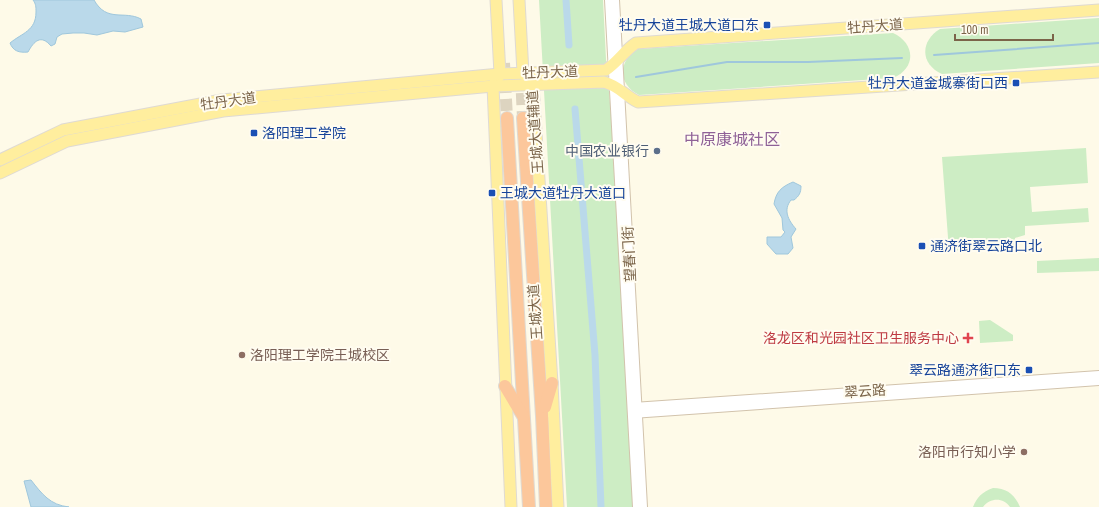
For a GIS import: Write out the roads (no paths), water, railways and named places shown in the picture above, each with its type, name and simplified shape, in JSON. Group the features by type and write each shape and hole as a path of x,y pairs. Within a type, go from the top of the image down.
{"highway":[{"name":"王城大道","path":"507,118 529,507"},
{"name":"王城大道","path":"523,118 542,416 546,507"},
{"path":"542,416 552,383"},
{"path":"505,386 524,417"},
{"path":"520,507 527,475"},
{"path":"545,475 552,507"}],"main road":[{"path":"496,0 500,74 493,86 511,507"},
{"name":"王城大道辅道","path":"519,0 523,74 533,85 552,383 558,507"},
{"name":"牡丹大道","path":"0,160 63,130 222,100 500,74 606,70 615,63 628,48 636,43 1099,10"},
{"name":"牡丹大道","path":"0,173 66,141 217,113 493,86 604,82 617,87 638,102 1099,72"}],"street":[{"name":"望春门街","path":"609,0 617,87 635,410 643,507"},
{"name":"望春门街","path":"615,0 615,63"},
{"name":"翠云路","path":"635,410 1099,375"},
{"name":"翠云路","path":"635,410 1099,381"},
{"name":"望春门街","path":"635,410 637,507"}],"water":[{"path":"33,0 94,0 99,7 110,14 128,15 141,19 143,27 125,32 113,31 97,35 84,33 62,34 57,37 55,44 51,46 44,40 38,40 28,52 19,52 13,48 10,43 28,31 34,23 36,9"},
{"path":"793,182 801,186 801,191 794,200 791,200 787,207 789,219 796,229 791,237 793,248 788,254 776,254 767,244 767,237 781,237 785,232 783,230 782,218 774,204 780,190"},
{"path":"31,480 47,498 57,504 69,507 31,507 24,481"}],"waterway":[{"path":"566,0 569,45"},
{"path":"934,55 1099,43"},
{"path":"636,77 727,62 808,62 902,58"},
{"path":"575,109 595,355 601,507"}],"tunnel":[{"path":"504,63 507,118"},
{"path":"521,75 523,118"}],"place":[{"name":"牡丹大道王城大道口东","path":"767,25"},
{"name":"牡丹大道金城寨街口西","path":"1016,83"},
{"name":"洛阳理工学院","path":"254,133"},
{"name":"中国农业银行","path":"657,151"},
{"name":"王城大道牡丹大道口","path":"492,193"},
{"name":"通济街翠云路口北","path":"922,246"},
{"name":"洛龙区和光园社区卫生服务中心","path":"968,338"},
{"name":"洛阳理工学院王城校区","path":"242,355"},
{"name":"翠云路通济街口东","path":"1029,370"},
{"name":"洛阳市行知小学","path":"1024,452"}],"district":[{"name":"中原康城社区","path":"732,139"}]}
